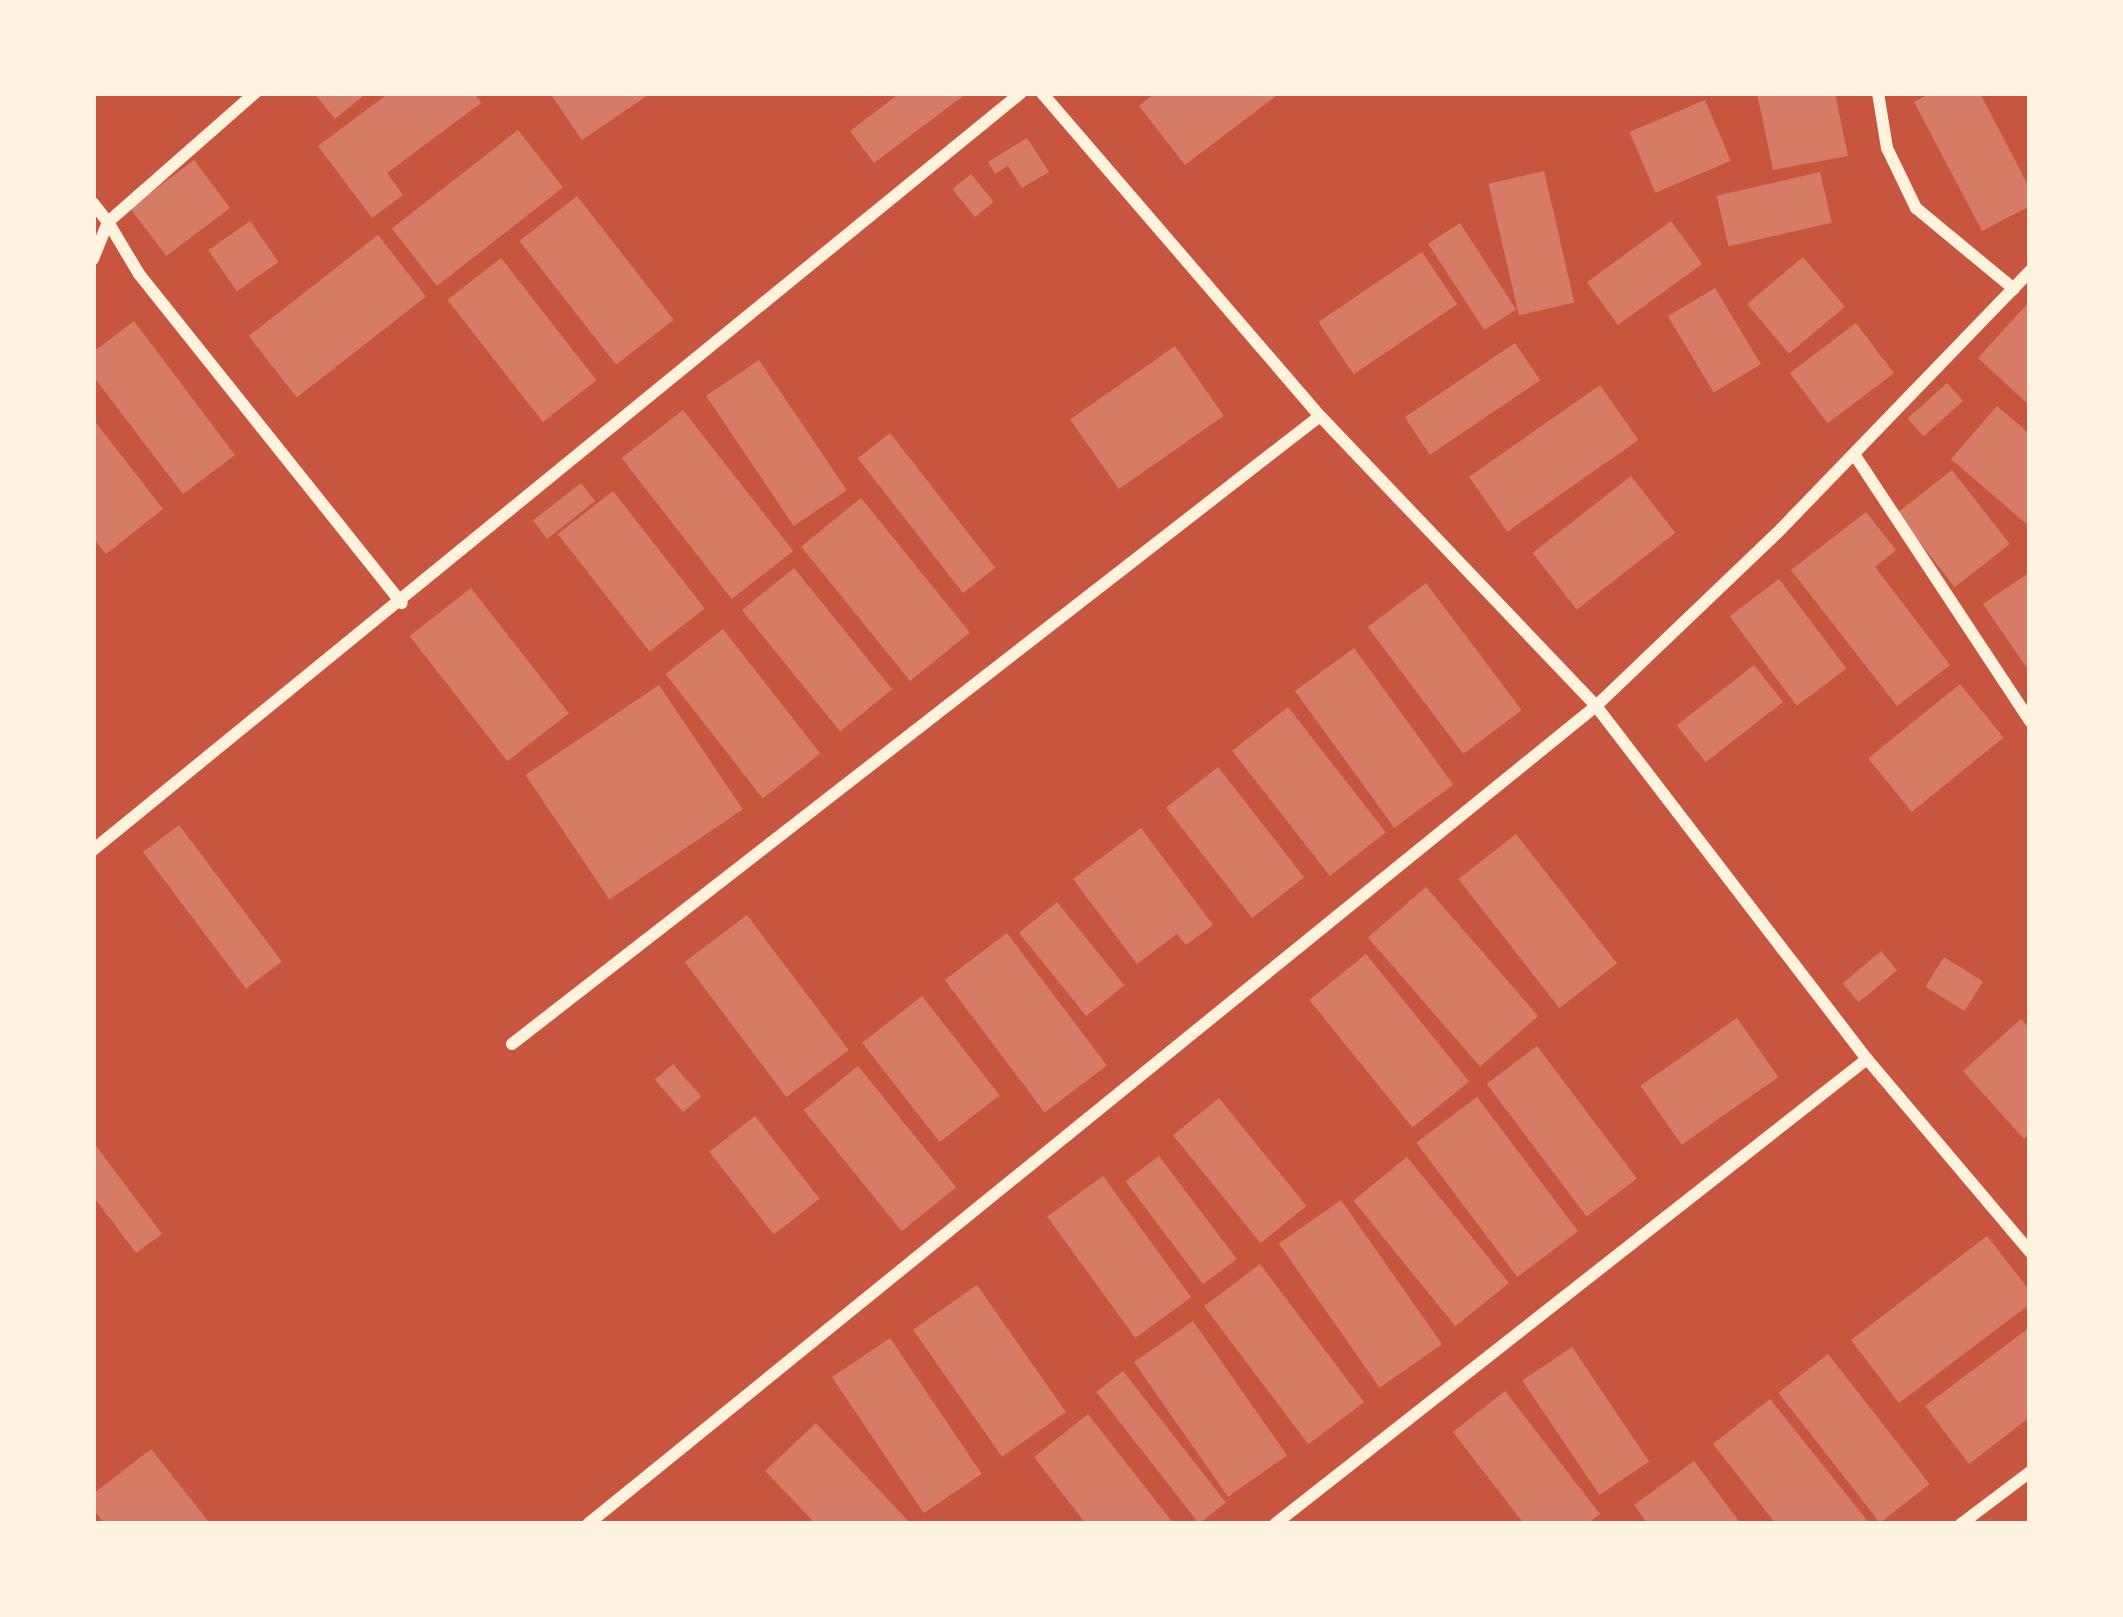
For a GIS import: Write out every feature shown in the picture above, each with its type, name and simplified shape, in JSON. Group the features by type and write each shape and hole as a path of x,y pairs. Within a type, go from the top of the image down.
{"street":[{"path":"93,260 108,222 255,93"},
{"path":"93,850 402,603 1021,93"},
{"path":"1042,93 1320,416 1596,706 1867,1059 2030,1252"},
{"path":"1878,93 1887,148 1916,208 2014,289"},
{"path":"93,203 139,274 402,603"},
{"path":"588,1524 1596,706 1853,454 2030,271"},
{"path":"512,1044 1320,416"},
{"path":"1853,454 2030,721"},
{"path":"1275,1524 1867,1059"},
{"path":"1961,1524 2030,1472"}],"building":[{"path":"314,93 367,93 335,119"},
{"path":"389,93 474,93 481,103 387,173 403,195 372,218 318,146"},
{"path":"550,93 651,93 582,140"},
{"path":"900,93 967,93 874,163 850,131"},
{"path":"1155,93 1280,93 1185,165 1139,106"},
{"path":"1757,93 1835,93 1848,156 1773,170"},
{"path":"1931,93 1980,93 2030,189 2030,206 1982,231 1914,102"},
{"path":"1705,100 1731,161 1655,193 1630,132"},
{"path":"518,130 563,188 437,286 392,229"},
{"path":"1027,138 1049,172 1022,188 1008,166 995,174 988,162"},
{"path":"194,160 230,208 166,256 130,208"},
{"path":"1544,171 1574,303 1519,315 1488,184"},
{"path":"1820,172 1832,223 1728,247 1717,196"},
{"path":"971,174 994,202 975,217 952,189"},
{"path":"577,196 674,320 616,365 519,241"},
{"path":"250,221 279,262 237,291 208,250"},
{"path":"1671,221 1702,264 1618,325 1587,282"},
{"path":"1460,223 1516,309 1484,330 1428,244"},
{"path":"378,235 426,296 297,397 249,336"},
{"path":"1422,252 1457,304 1354,374 1318,322"},
{"path":"1803,257 1845,307 1789,354 1747,304"},
{"path":"501,258 596,380 543,422 447,300"},
{"path":"1715,288 1761,364 1714,393 1668,316"},
{"path":"2030,301 2030,406 1978,358"},
{"path":"134,321 235,455 183,494 93,376 93,352"},
{"path":"1856,323 1894,373 1828,423 1790,373"},
{"path":"1515,343 1540,380 1430,455 1405,417"},
{"path":"1175,346 1224,416 1119,489 1070,419"},
{"path":"759,360 847,490 794,526 706,396"},
{"path":"1947,383 1963,401 1924,436 1908,418"},
{"path":"1600,385 1638,440 1507,532 1469,477"},
{"path":"1997,406 2030,434 2030,527 1951,459"},
{"path":"683,410 793,551 732,599 622,458"},
{"path":"93,419 163,509 106,554 93,538"},
{"path":"890,433 995,568 963,593 858,458"},
{"path":"1952,470 2010,544 1955,587 1897,513"},
{"path":"1631,476 1675,533 1577,610 1532,553"},
{"path":"581,483 595,501 547,539 533,521"},
{"path":"613,491 705,608 650,652 558,534"},
{"path":"861,498 970,632 910,681 801,546"},
{"path":"1866,512 1896,550 1875,567 1950,665 1897,706 1791,570"},
{"path":"794,568 892,689 840,731 742,610"},
{"path":"2030,572 2030,664 2026,667 1983,604"},
{"path":"1779,579 1846,668 1797,706 1729,616"},
{"path":"1426,583 1522,710 1463,754 1368,627"},
{"path":"471,588 569,713 507,761 410,636"},
{"path":"723,629 820,754 763,798 665,674"},
{"path":"1354,648 1453,785 1394,828 1295,691"},
{"path":"1754,665 1783,702 1706,762 1677,725"},
{"path":"1960,684 2003,738 1912,812 1868,758"},
{"path":"659,685 743,809 609,899 526,775"},
{"path":"1288,707 1386,832 1330,876 1232,751"},
{"path":"1218,767 1304,877 1252,918 1166,808"},
{"path":"179,825 282,962 246,989 143,852"},
{"path":"1141,828 1213,925 1186,945 1177,934 1137,964 1073,879"},
{"path":"1516,834 1617,963 1559,1008 1458,879"},
{"path":"1426,887 1538,1016 1480,1067 1368,938"},
{"path":"1057,902 1124,985 1086,1016 1019,933"},
{"path":"747,915 849,1050 786,1097 685,962"},
{"path":"1007,933 1107,1066 1045,1113 945,980"},
{"path":"1881,951 1897,970 1859,1002 1843,983"},
{"path":"1366,954 1469,1081 1412,1127 1309,1000"},
{"path":"1944,957 1983,981 1964,1011 1925,987"},
{"path":"922,996 1000,1095 940,1142 862,1043"},
{"path":"1737,1018 1778,1077 1682,1145 1640,1086"},
{"path":"2021,1019 2030,1029 2030,1134 2024,1139 1963,1071"},
{"path":"1537,1046 1637,1179 1587,1216 1487,1084"},
{"path":"673,1064 701,1096 683,1112 655,1080"},
{"path":"858,1066 956,1187 902,1231 804,1110"},
{"path":"1477,1097 1578,1231 1517,1277 1416,1143"},
{"path":"1219,1098 1306,1206 1261,1243 1173,1135"},
{"path":"755,1116 820,1199 774,1234 709,1152"},
{"path":"93,1142 162,1234 136,1253 93,1196"},
{"path":"1159,1156 1237,1259 1203,1284 1125,1181"},
{"path":"1407,1157 1509,1283 1455,1326 1353,1200"},
{"path":"1103,1176 1191,1297 1135,1338 1047,1217"},
{"path":"1341,1200 1442,1344 1380,1388 1279,1244"},
{"path":"1987,1236 2030,1291 2030,1304 1899,1403 1851,1340"},
{"path":"1260,1264 1364,1402 1308,1444 1204,1306"},
{"path":"977,1285 1066,1412 1002,1457 913,1330"},
{"path":"1193,1321 1287,1455 1228,1497 1134,1362"},
{"path":"2030,1327 2030,1417 1969,1464 1925,1406"},
{"path":"890,1338 982,1474 924,1513 832,1377"},
{"path":"1572,1347 1649,1461 1599,1495 1522,1381"},
{"path":"1828,1354 1930,1484 1880,1523 1778,1393"},
{"path":"1123,1371 1226,1503 1199,1524 1096,1392"},
{"path":"1505,1391 1600,1514 1587,1524 1524,1524 1453,1432"},
{"path":"1770,1399 1870,1524 1776,1524 1713,1444"},
{"path":"1088,1414 1174,1524 1086,1524 1034,1457"},
{"path":"816,1423 911,1524 816,1524 765,1471"},
{"path":"151,1449 209,1522 105,1524 93,1509 93,1494"},
{"path":"1694,1461 1741,1524 1648,1524 1634,1505"}]}
